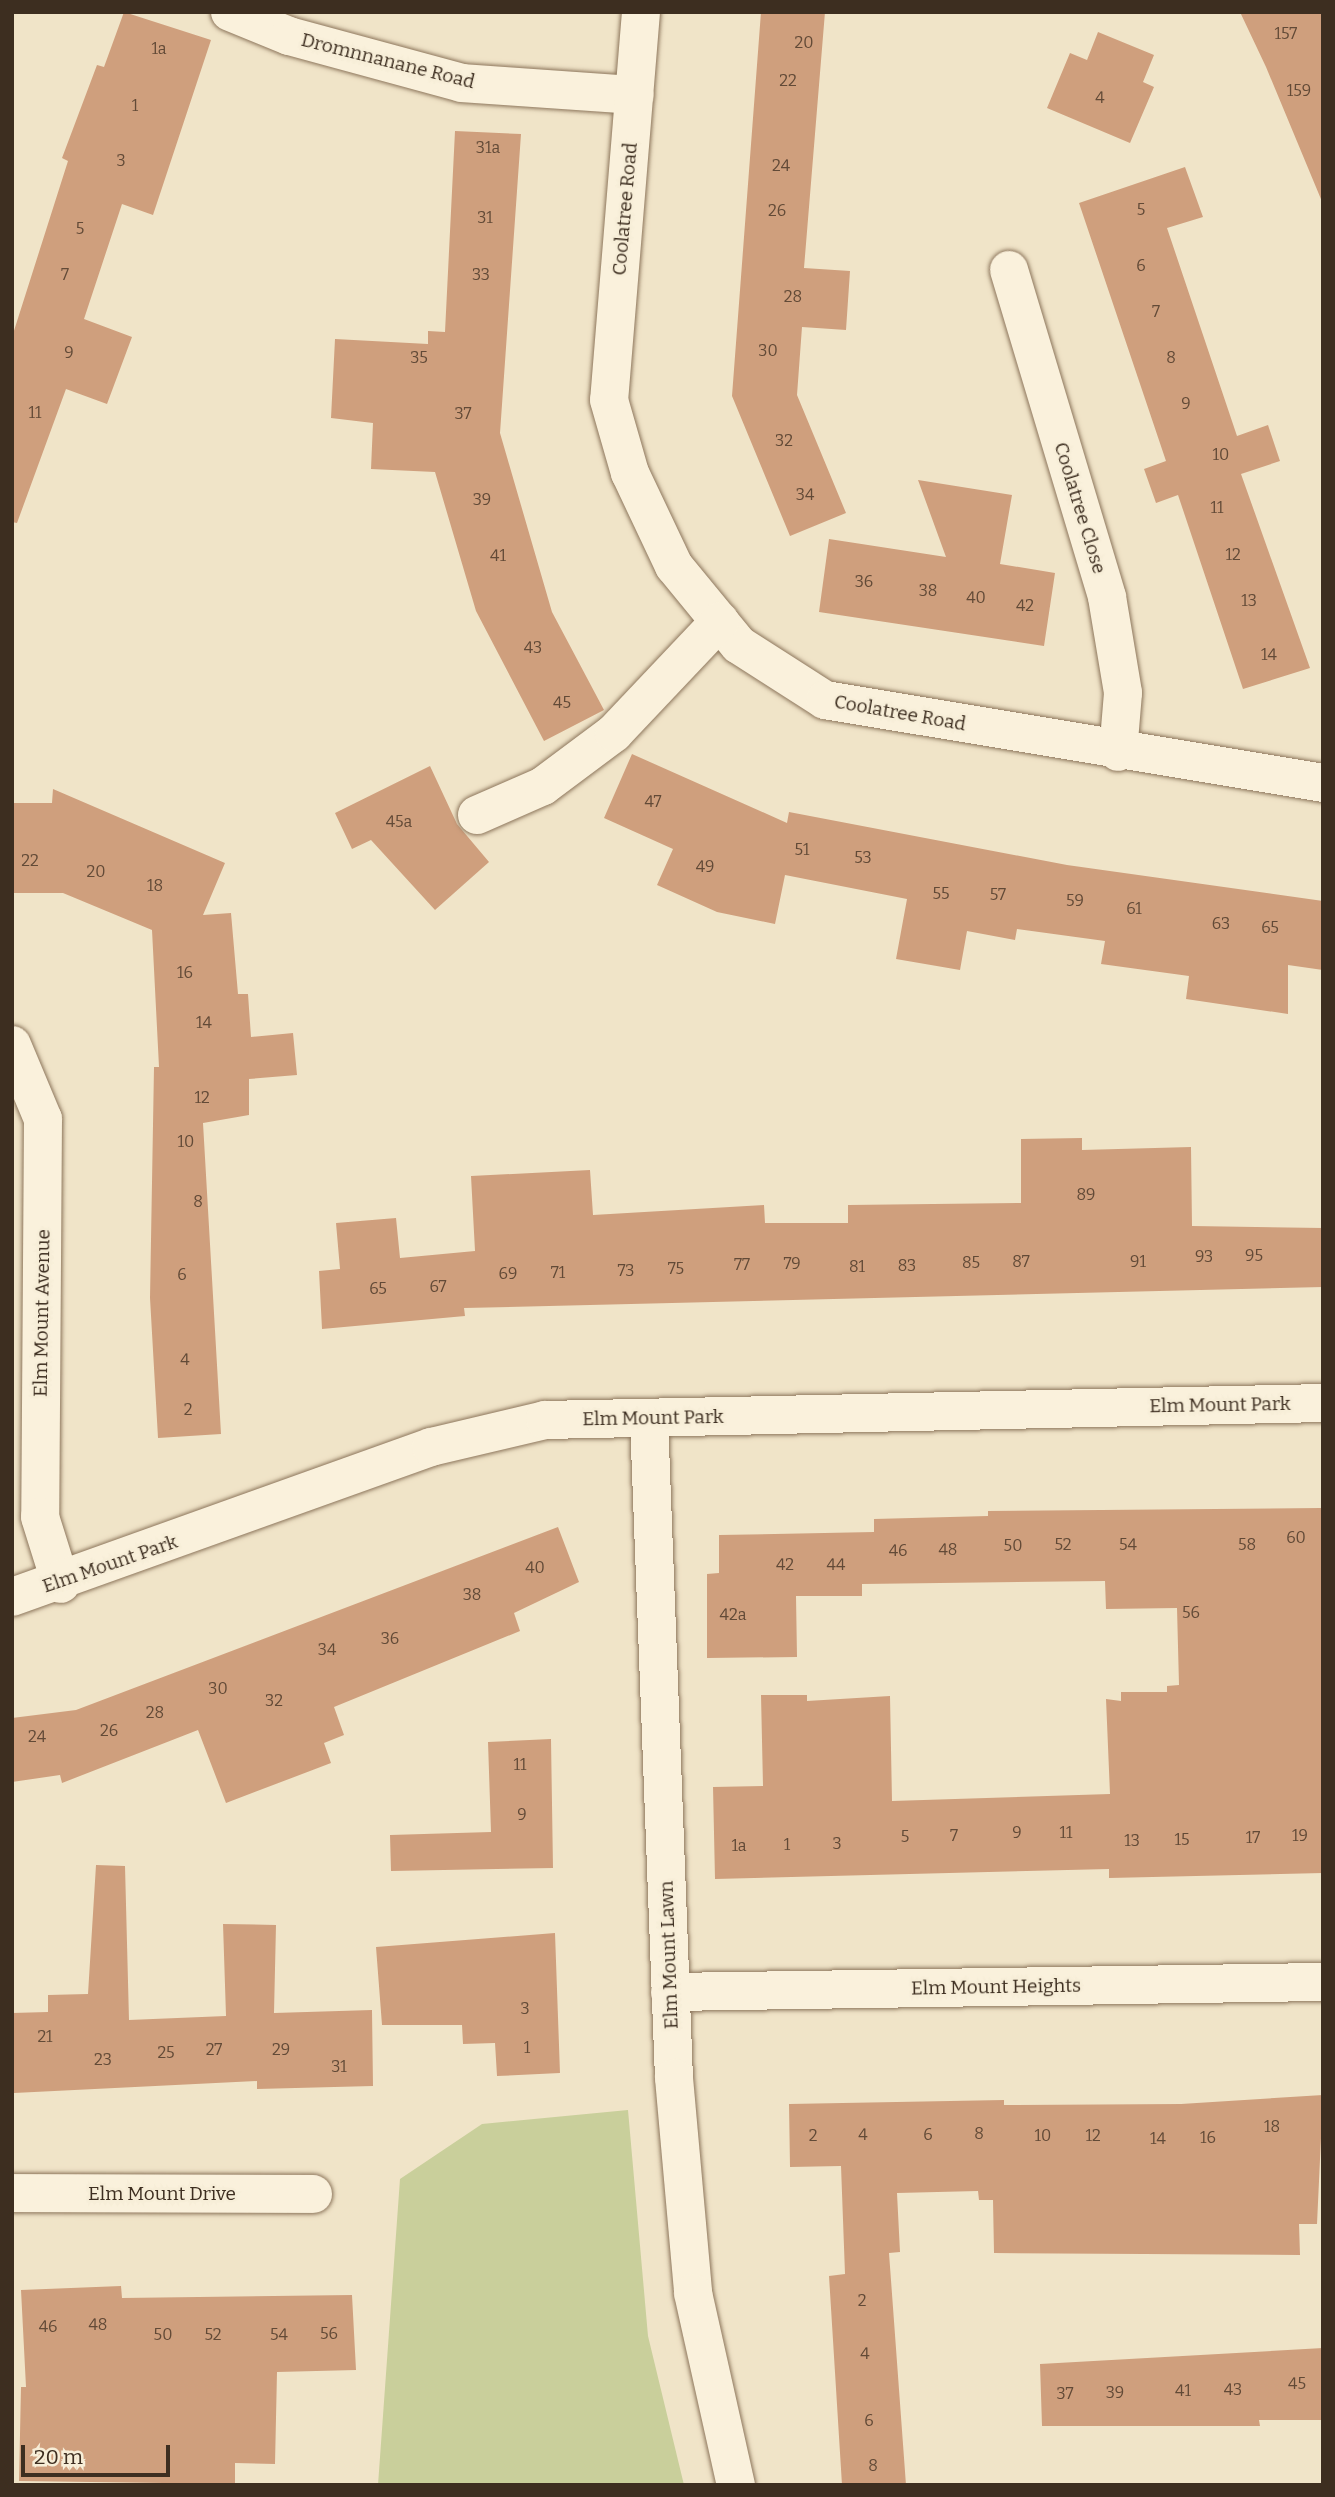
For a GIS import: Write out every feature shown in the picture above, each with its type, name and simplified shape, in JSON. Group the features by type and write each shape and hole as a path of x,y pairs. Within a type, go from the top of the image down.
{"street":[{"name":"Dromnnanane Road","path":"230,12 289,36 461,83 635,95"},
{"name":"Coolatree Road","path":"641,12 609,400 630,473 674,566 739,645 825,700 1118,752 1323,783"},
{"name":"Coolatree Close","path":"1009,270 1107,597 1122,693 1118,752"},
{"path":"477,815 543,786 614,733 720,621"},
{"name":"Elm Mount Avenue","path":"12,1045 43,1119 40,1517 61,1584"},
{"name":"Elm Mount Park","path":"12,1597 61,1584 431,1447 545,1420 1323,1403"},
{"name":"Elm Mount Lawn","path":"649,1419 670,1992 693,2293 736,2485"},
{"name":"Elm Mount Heights","path":"670,1992 1323,1982"},
{"name":"Elm Mount Drive","path":"12,2193 313,2194"}],"green space":[{"path":"628,2110 648,2336 684,2485 378,2485 400,2179 482,2124"}],"building":[{"path":"124,12 211,40 153,215 122,204 84,319 132,337 107,404 66,389 17,523 12,522 12,337 68,161 62,158 97,65 104,67"},
{"path":"761,12 825,12 804,268 850,271 846,330 802,327 797,395 846,513 790,536 732,396"},
{"path":"1240,12 1323,12 1323,204 1266,67"},
{"path":"1098,32 1154,55 1143,82 1154,87 1130,143 1047,108 1070,53 1087,60"},
{"path":"455,131 521,134 500,433 552,612 604,710 544,741 476,611 435,472 371,469 373,423 331,418 335,339 428,344 428,331 445,332"},
{"path":"1185,167 1203,217 1167,228 1237,436 1268,425 1280,461 1241,474 1310,668 1243,689 1178,495 1156,503 1144,469 1166,461 1079,203"},
{"path":"918,480 1012,495 1000,564 1055,573 1044,646 819,612 829,539 946,557"},
{"path":"632,754 787,823 789,812 1067,865 1323,901 1323,970 1288,965 1288,1014 1186,999 1189,976 1101,964 1105,941 1017,929 1015,940 967,931 960,970 896,959 907,899 785,875 775,924 717,912 657,885 673,849 604,818"},
{"path":"430,766 457,824 489,862 435,910 371,840 352,849 335,813"},
{"path":"53,789 225,863 203,915 231,913 238,994 248,994 251,1037 293,1033 297,1075 249,1079 249,1115 203,1123 221,1434 158,1438 150,1298 154,1067 159,1067 152,930 63,893 12,893 12,803 52,803"},
{"path":"1082,1138 1082,1150 1191,1147 1192,1226 1323,1228 1323,1287 464,1308 465,1316 322,1329 319,1271 340,1269 336,1223 396,1218 400,1258 475,1251 471,1176 590,1170 593,1215 764,1205 765,1223 848,1223 848,1205 1021,1203 1021,1139"},
{"path":"1321,1508 1323,1873 1109,1878 1109,1869 715,1879 713,1787 763,1786 761,1695 807,1695 807,1701 890,1696 892,1801 1110,1794 1106,1699 1121,1701 1121,1692 1167,1692 1167,1686 1179,1685 1177,1608 1106,1609 1105,1581 862,1584 862,1596 796,1596 797,1657 707,1658 707,1574 719,1573 719,1535 874,1532 874,1519 988,1516 988,1511"},
{"path":"558,1527 579,1582 514,1613 520,1631 334,1707 344,1735 324,1743 331,1763 226,1803 198,1730 62,1783 60,1775 12,1782 12,1718 76,1710"},
{"path":"551,1739 553,1868 391,1871 390,1835 491,1832 488,1742"},
{"path":"96,1865 125,1866 129,2020 226,2016 223,1924 276,1925 274,2013 372,2010 373,2086 257,2089 257,2081 14,2093 12,2013 48,2012 48,1995 88,1994"},
{"path":"555,1933 560,2073 497,2076 495,2043 463,2044 462,2025 382,2025 376,1947"},
{"path":"1323,2095 1317,2224 1299,2224 1300,2255 994,2253 993,2200 979,2200 978,2191 897,2193 900,2252 889,2253 906,2485 842,2485 829,2276 845,2274 841,2166 790,2167 789,2104 1004,2100 1004,2105 1181,2104"},
{"path":"121,2286 122,2298 352,2295 356,2370 277,2372 275,2464 235,2463 235,2484 19,2481 21,2387 26,2387 21,2290"},
{"path":"1323,2348 1323,2420 1259,2420 1260,2426 1042,2426 1040,2364"}]}
